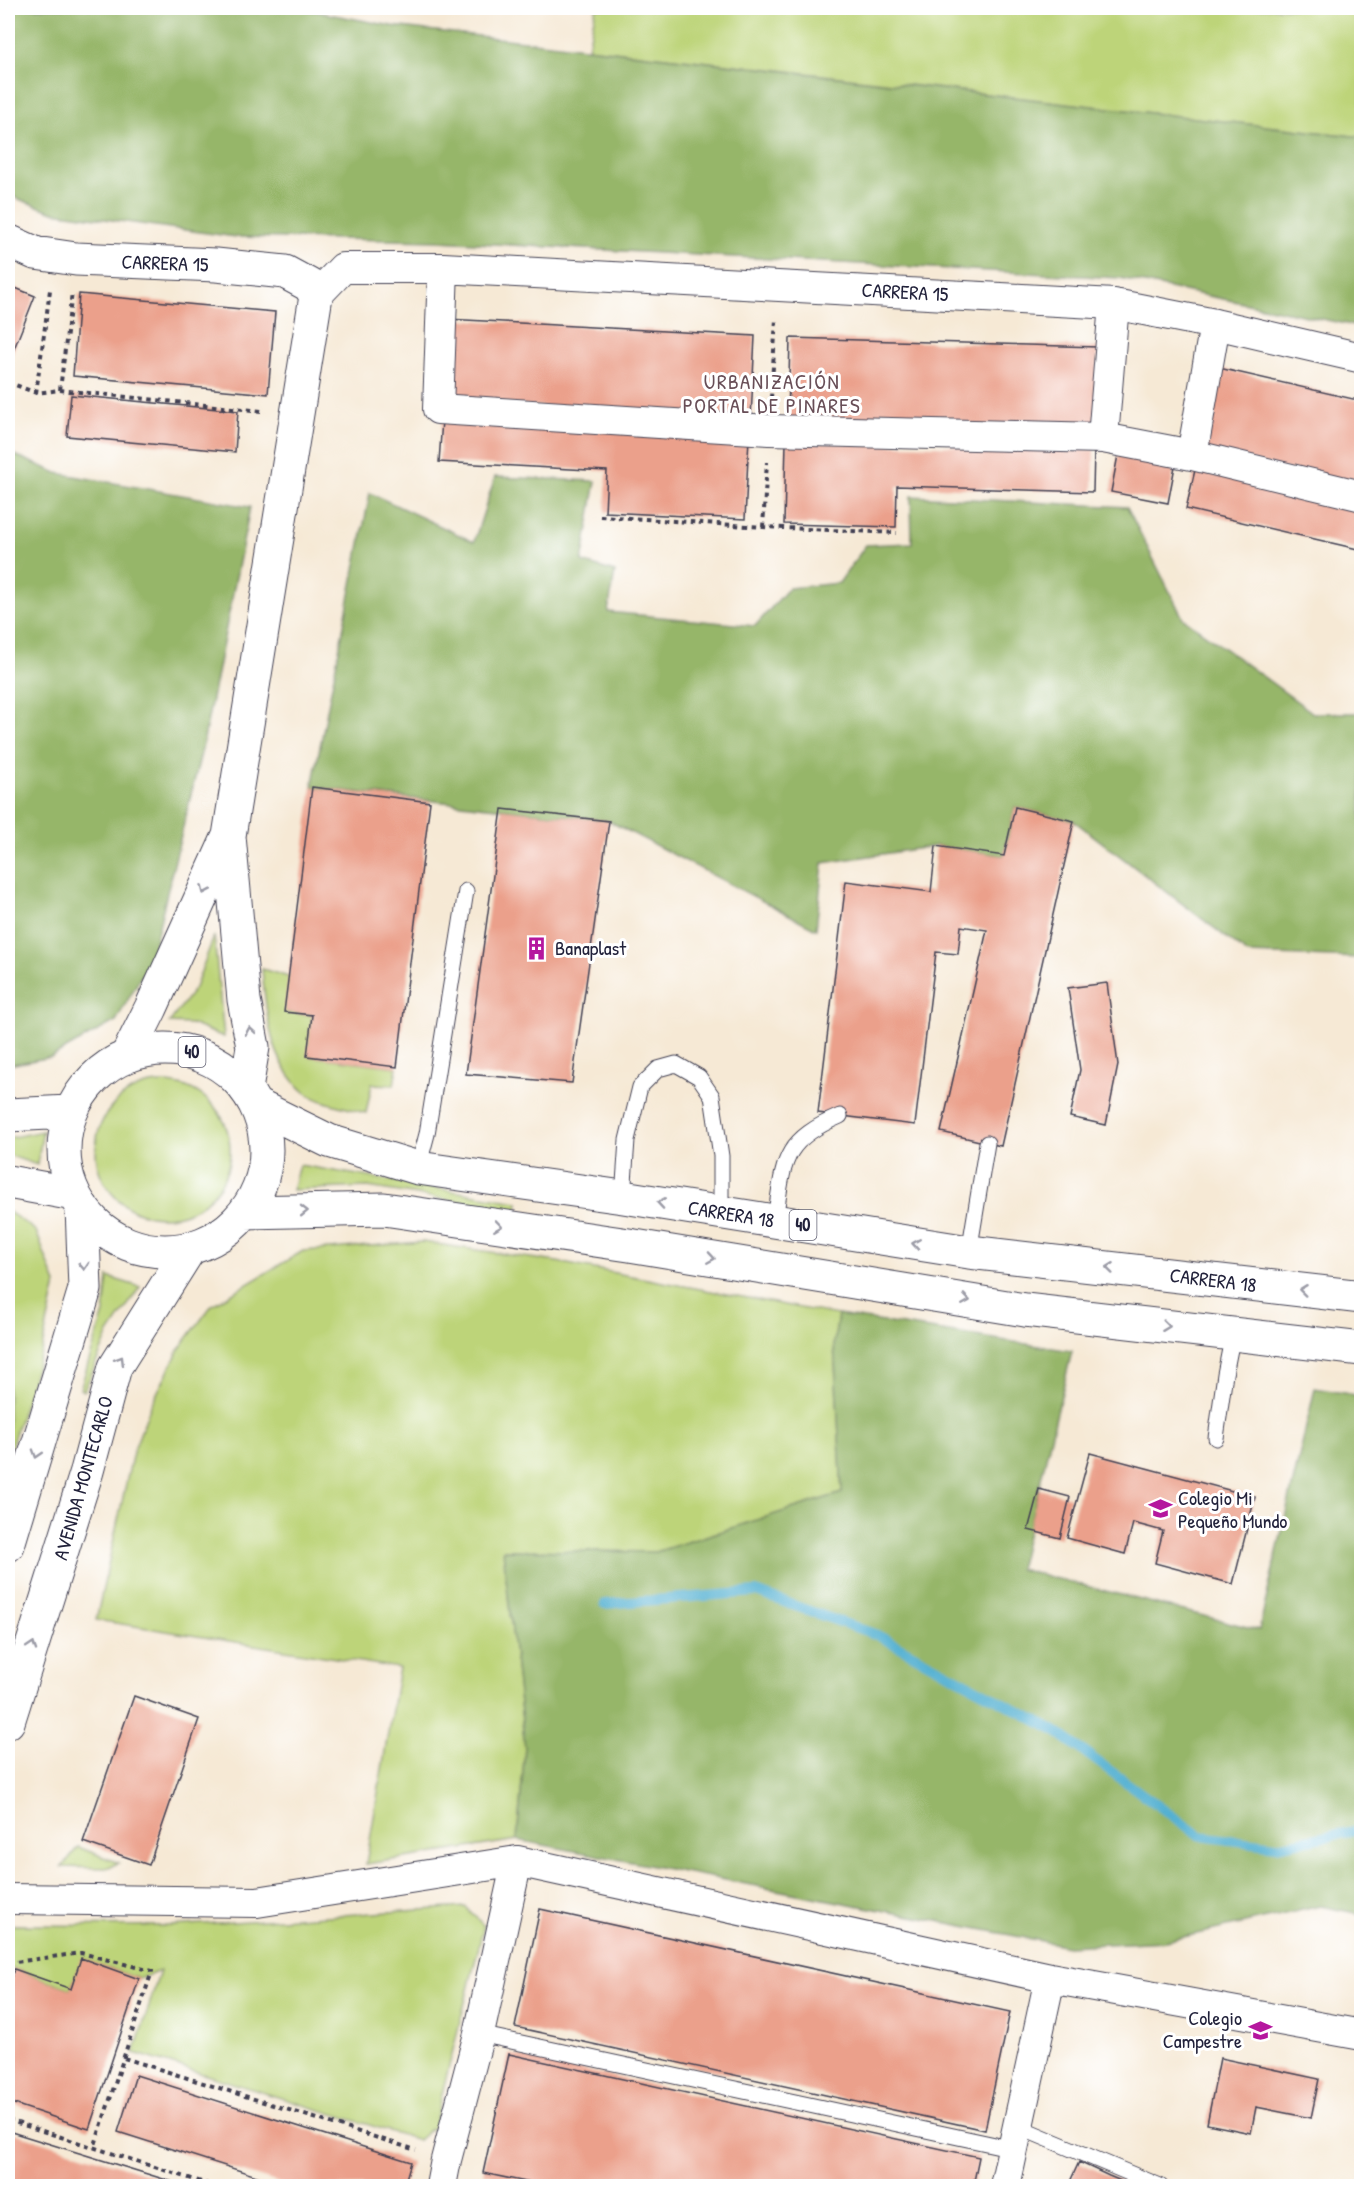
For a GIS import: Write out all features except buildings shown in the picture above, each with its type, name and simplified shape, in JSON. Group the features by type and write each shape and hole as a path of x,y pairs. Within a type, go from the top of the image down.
{"main road":[{"name":"CARRERA 15","path":"8,242 35,253 65,258 216,265 285,272 309,285 316,297"},
{"path":"251,1097 253,1047 244,1000 229,836 316,297"},
{"path":"127,1056 229,836"},
{"name":"40","path":"159,1048 192,1052 222,1066 251,1097 266,1141 263,1179 245,1212 220,1235 190,1248 159,1251 129,1245 103,1230 78,1201 64,1163 65,1131 69,1112 98,1073 127,1056 159,1048"},
{"name":"CARRERA 18","path":"251,1097 329,1141 418,1168 775,1220 969,1252 1362,1297"},
{"path":"8,1115 69,1112"},
{"path":"8,1182 78,1201 86,1289 8,1545"},
{"path":"245,1212 384,1209 641,1247 1025,1310 1362,1349"},
{"name":"AVENIDA MONTECARLO","path":"8,1722 87,1472 115,1367 190,1248"}],"street":[{"name":"CARRERA 15","path":"316,297 343,268 443,268 1114,304 1215,324 1362,358"},
{"path":"443,268 438,409 769,430 1103,438 1192,455 1362,496"},
{"path":"1103,438 1114,304"},
{"path":"1192,455 1215,324"},
{"path":"443,2173 479,2034 517,1861"},
{"path":"8,1899 257,1902 517,1861 1050,1978 1362,2036"},
{"path":"1005,2187 1050,1978"}],"lane":[{"path":"418,1168 427,1134 466,891"},
{"path":"623,1197 627,1140 640,1087 658,1069 676,1064 699,1077 712,1096 721,1156 721,1213"},
{"path":"775,1220 782,1169 790,1149 820,1124 840,1116"},
{"path":"969,1252 987,1143"},
{"path":"1216,1438 1233,1334"},
{"path":"479,2034 1016,2138 1160,2187"}],"path":[{"path":"60,390 65,258"},
{"path":"36,393 65,258"},
{"path":"8,382 36,393 60,390 298,415"},
{"path":"600,516 897,533"},
{"path":"8,1963 81,1953 152,1971 94,2148"},
{"path":"124,2058 443,2173"},
{"path":"8,2120 214,2187"}],"green space":[{"path":"8,8 298,8 392,26 1361,137 1361,327 1120,278 438,241 236,237 53,212 8,195"},
{"path":"596,8 1361,8 1361,137 588,48"},
{"path":"8,452 57,473 250,507 202,749 151,959 116,1021 52,1057 8,1065"},
{"path":"495,477 596,481 582,562 615,572 608,612 755,626 789,588 839,583 866,545 912,543 911,496 1127,507 1183,618 1313,713 1361,713 1361,958 1248,954 1074,821 1015,807 1004,856 936,846 823,863 816,929 609,821 312,787 370,493 474,542"},
{"path":"214,936 224,1037 191,1024 169,1023 195,988"},
{"path":"262,969 289,977 285,1012 312,1015 308,1056 397,1067 394,1085 372,1084 366,1113 334,1105 311,1096 293,1080 277,1051 272,1035 265,1002"},
{"path":"163,1083 189,1088 211,1102 225,1124 230,1150 225,1176 211,1198 189,1212 163,1217 137,1212 115,1198 101,1176 96,1150 101,1124 115,1102 137,1088"},
{"path":"43,1131 37,1165 8,1155 8,1138"},
{"path":"299,1165 518,1202 517,1211 368,1187 292,1190"},
{"path":"8,1211 36,1231 56,1284 41,1352 8,1457"},
{"path":"423,1242 557,1262 838,1315 834,1343 842,1493 656,1552 503,1550 525,1748 517,1840 366,1864 399,1668 96,1620 133,1452 151,1405 180,1348 212,1305 303,1251"},
{"path":"108,1277 140,1287 108,1335 84,1391 80,1389 104,1313"},
{"path":"838,1315 1072,1351 1019,1569 1259,1630 1315,1388 1361,1396 1361,1914 1320,1906 1166,1941 1068,1946 517,1840 525,1748 503,1550 656,1552 842,1493 834,1343"},
{"path":"78,1847 119,1863 106,1868 62,1867"},
{"path":"466,1907 484,1926 434,2126 418,2140 134,2053 160,1971 139,1979 82,1959 71,1989 14,1969 8,1970 8,1927 11,1925 170,1926"}],"waterway":[{"path":"605,1604 756,1592 877,1635 1054,1730 1200,1836 1276,1846 1355,1831 1362,1833"}],"place":[{"name":"Banaplast","path":"537,948"},
{"name":"Colegio Mi Pequeño Mundo","path":"1160,1509"},
{"name":"Colegio Campestre","path":"1260,2030"}],"district":[{"name":"URBANIZACIÓN PORTAL DE PINARES","path":"772,394"}]}
